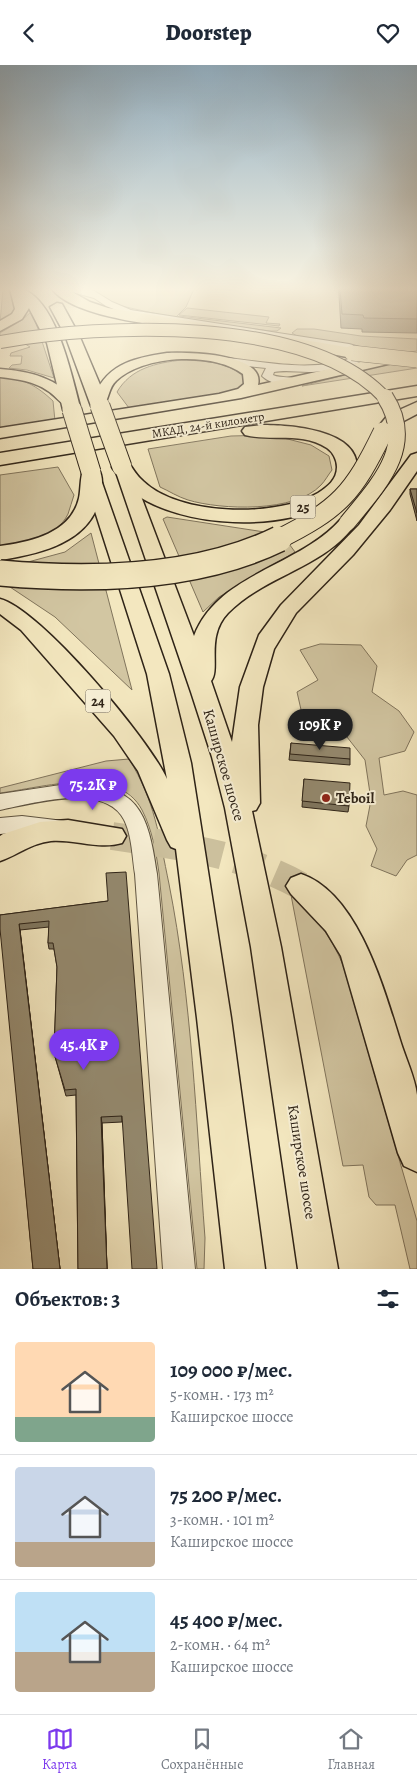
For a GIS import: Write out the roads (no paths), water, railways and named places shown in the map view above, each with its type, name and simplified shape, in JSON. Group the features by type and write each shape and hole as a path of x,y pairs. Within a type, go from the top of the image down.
{"highway":[{"path":"0,553 42,545 74,526 84,517 90,500 92,475 55,345"},
{"name":"Каширское шоссе","path":"76,345 124,471"},
{"path":"309,345 352,353 417,360"},
{"name":"МКАД, 24-й километр","path":"0,444 417,377"},
{"name":"МКАД, 24-й километр","path":"0,459 417,391"},
{"path":"0,471 237,432 384,422 417,407"},
{"path":"0,573 80,577 139,574 224,558 264,545 297,531 324,515 355,486 384,422"},
{"name":"25","path":"124,471 148,494 188,510 208,514 255,516 301,508 319,502 334,492 347,471 344,455 333,445 318,438 281,430 237,432"}],"main road":[{"path":"203,692 204,636 216,613 242,592 314,552 334,537 392,465 400,450 402,439 398,416 392,405 373,385 333,363 294,349 273,345"},
{"path":"0,433 240,394 291,375 417,355"},
{"path":"100,404 106,383 128,367 153,359 172,357 211,359 234,364 251,376 252,385 240,394"},
{"path":"0,373 20,375 46,382 55,387 71,407"},
{"path":"247,856 250,837 243,754 246,710 256,667 263,648 273,630 292,607 347,550 417,458"},
{"name":"Каширское шоссе","path":"124,471 225,757 238,808 266,947 318,1269"},
{"path":"92,475 158,674 178,763 214,1018 245,1269"},
{"name":"24","path":"0,605 29,625 123,730 150,769 191,864"},
{"path":"0,850 16,840 35,832 69,829 112,836"},
{"path":"301,886 331,913 351,943 361,967 417,1153"}],"street":[{"path":"211,359 291,375 357,361 364,354 348,347 336,345"},
{"path":"0,802 92,791 118,799 131,815 140,843 146,875 179,1269"},
{"path":"0,826 22,824 69,829"}],"tunnel":[{"path":"112,836 209,852 233,858 279,875 301,886"}],"place":[{"name":"Teboil","path":"326,798"}]}
